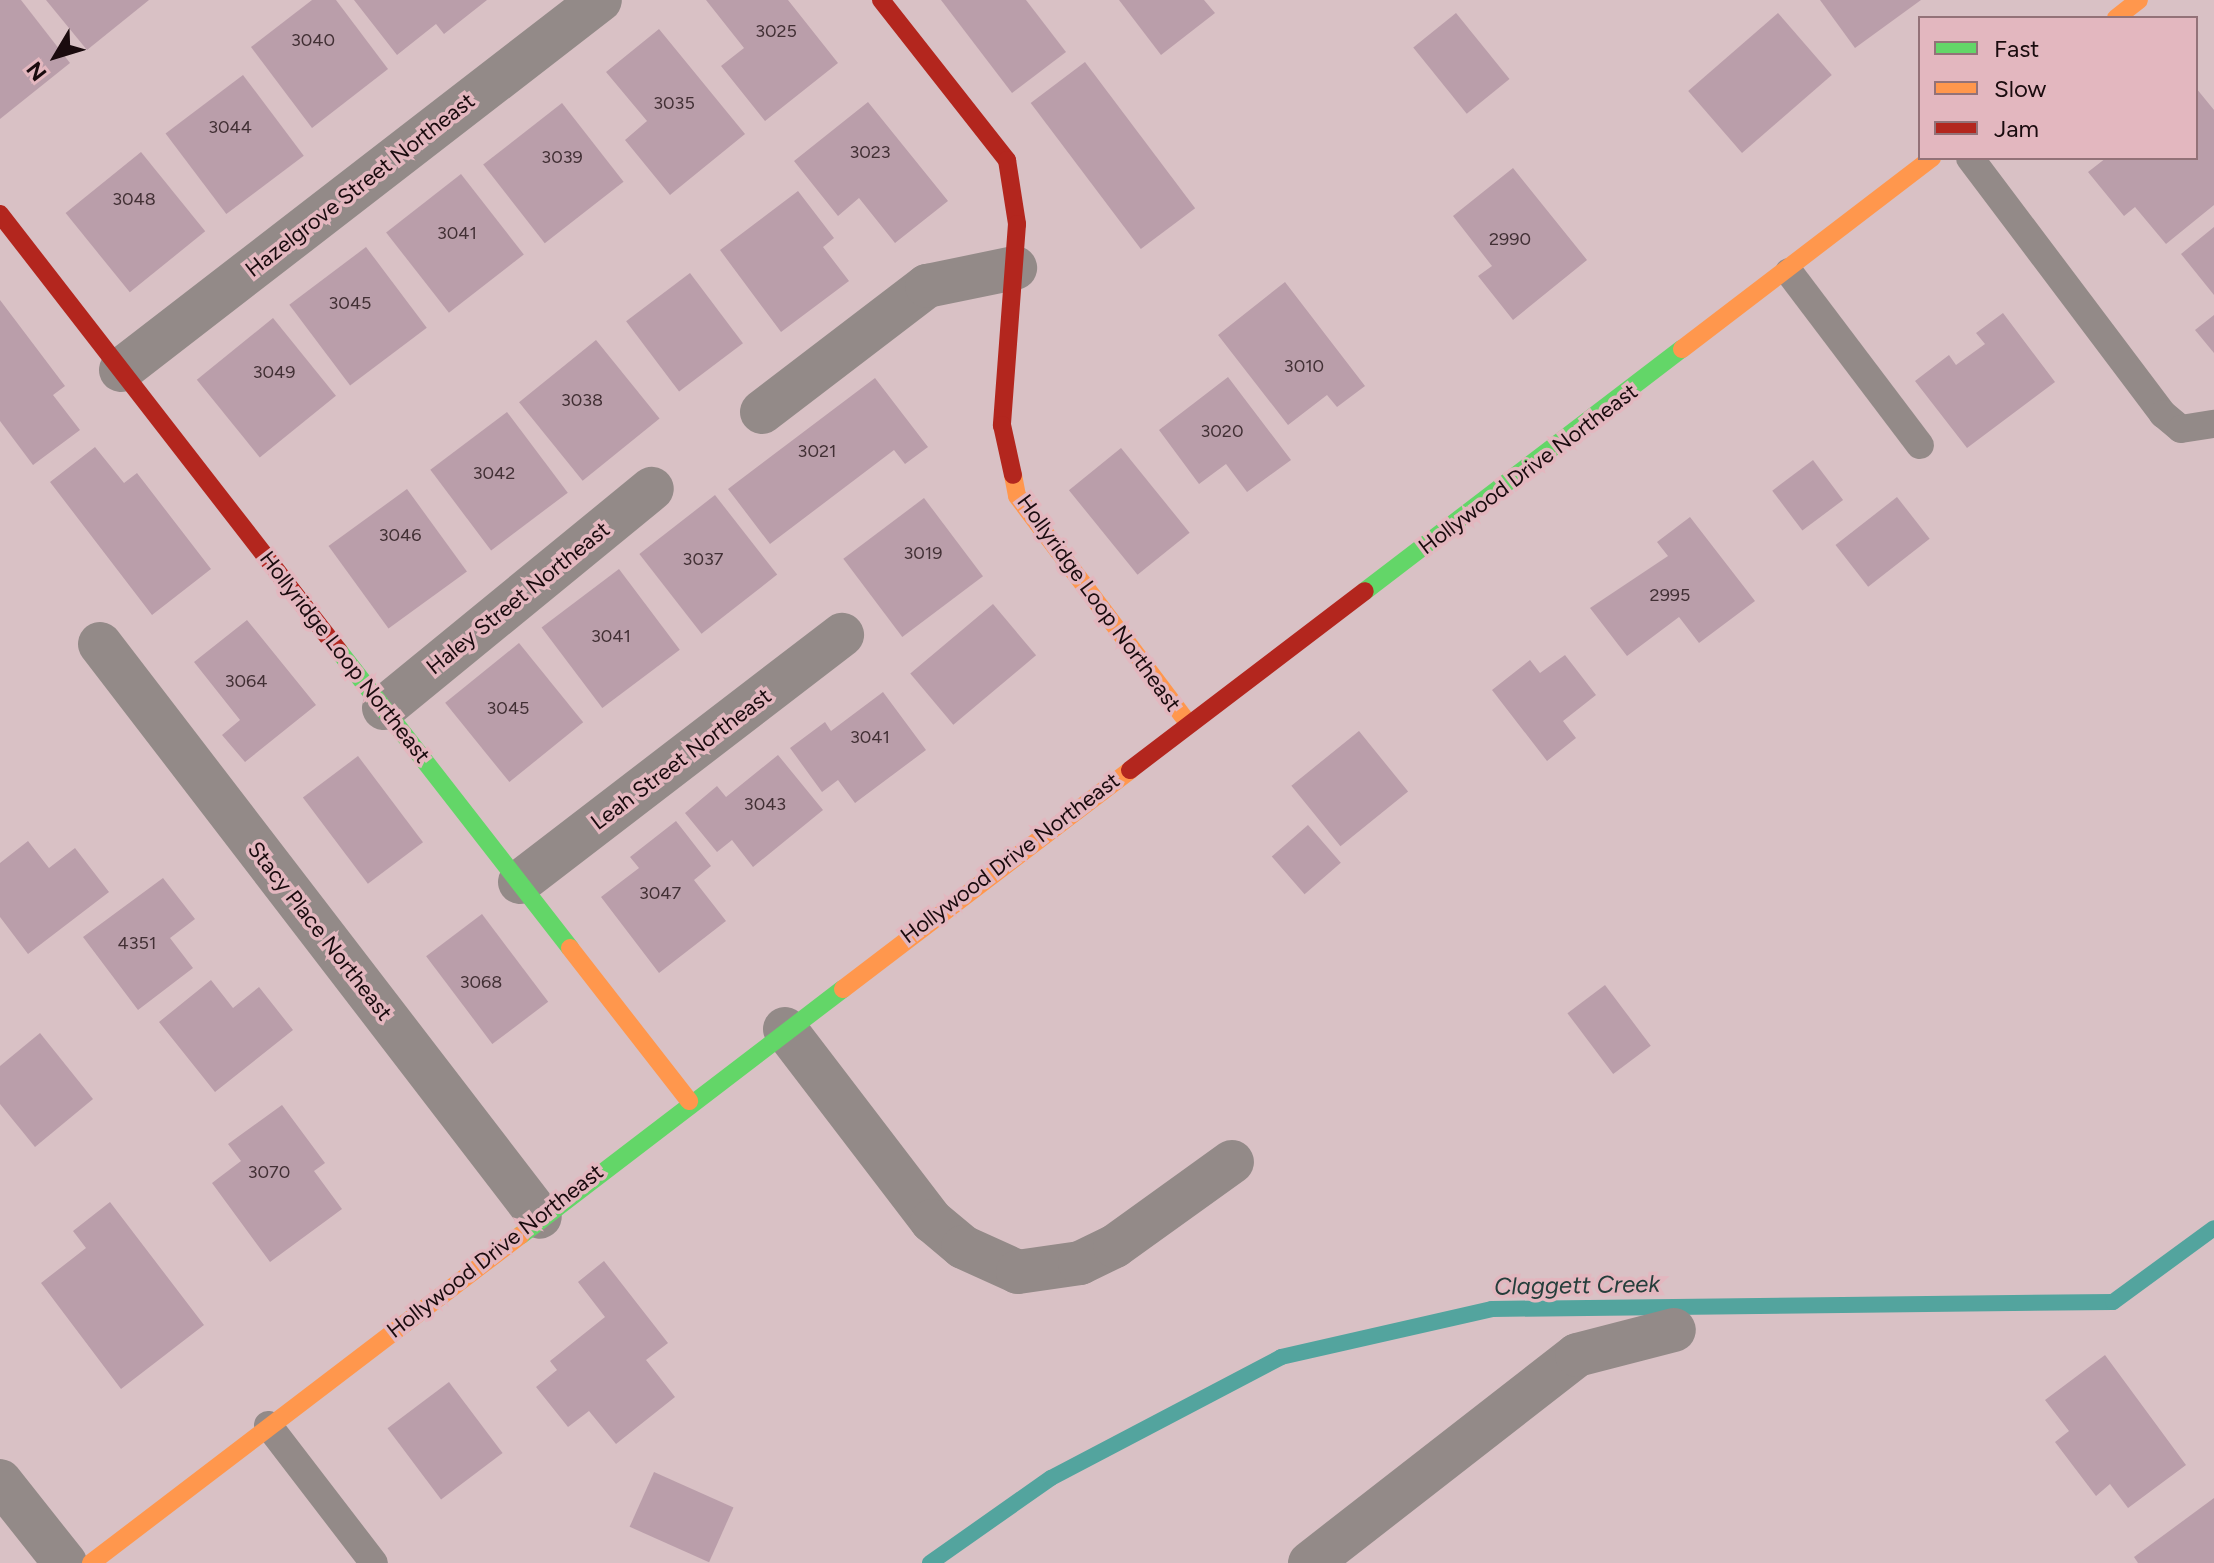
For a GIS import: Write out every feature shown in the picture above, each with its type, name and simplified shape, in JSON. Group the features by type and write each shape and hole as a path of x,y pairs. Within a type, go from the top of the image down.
{"street":[{"name":"Hazelgrove Street Northeast","path":"121,370 600,0"},
{"name":"Hollyridge Loop Northeast","path":"881,0 1007,160 1017,224 1002,425 1017,496 1188,723"},
{"path":"2119,16 2139,0"},
{"name":"Hollywood Drive Northeast","path":"91,1563 689,1101 1789,272 1929,160"},
{"name":"Hollyridge Loop Northeast","path":"0,214 689,1101"},
{"path":"762,412 927,286 1015,268"},
{"name":"Haley Street Northeast","path":"384,708 652,489"},
{"name":"Leah Street Northeast","path":"520,882 842,635"},
{"name":"Stacy Place Northeast","path":"100,644 540,1217"},
{"path":"785,1029 932,1221 963,1247 1018,1272 1051,1271 1115,1246 1232,1162"},
{"path":"1310,1563 1577,1355 1674,1330"},
{"path":"0,1481 65,1563"}],"lane":[{"path":"1972,160 2163,414 2181,429 2214,424"},
{"path":"1789,272 1920,445"},
{"path":"268,1425 374,1563"}],"building":[{"path":"0,0 21,0 70,63 0,119"},
{"path":"46,0 149,0 87,50"},
{"path":"312,0 336,0 388,69 312,128 251,47"},
{"path":"354,0 487,0 444,34 436,24 397,55"},
{"path":"706,0 788,0 838,63 765,121 721,66 744,48"},
{"path":"941,0 1026,0 1066,52 1012,93"},
{"path":"1119,0 1204,0 1215,13 1161,55"},
{"path":"1820,0 1921,0 1855,48"},
{"path":"1456,13 1509,79 1467,114 1413,48"},
{"path":"1778,13 1832,75 1742,153 1688,91"},
{"path":"659,29 745,134 670,195 625,140 647,121 606,72"},
{"path":"1085,62 1195,208 1141,249 1031,103"},
{"path":"243,75 304,156 226,214 166,133"},
{"path":"2198,90 2214,110 2214,205 2166,244 2135,207 2124,216 2088,172 2103,160 2198,160"},
{"path":"868,102 948,201 895,243 859,198 838,216 794,161"},
{"path":"562,103 624,182 545,243 483,165"},
{"path":"141,152 205,231 130,292 66,213"},
{"path":"1513,168 1587,260 1513,320 1478,276 1492,266 1453,216"},
{"path":"461,174 524,254 449,313 386,232"},
{"path":"798,191 834,238 823,247 849,281 781,332 720,250"},
{"path":"2214,227 2214,295 2181,254"},
{"path":"366,247 427,328 350,385 289,305"},
{"path":"690,273 743,343 679,391 626,321"},
{"path":"1285,282 1365,386 1337,407 1327,395 1288,425 1218,335"},
{"path":"0,300 65,386 53,395 80,430 33,465 0,421"},
{"path":"2003,313 2055,382 1967,448 1915,381 1949,355 1956,365 1985,344 1976,333"},
{"path":"2214,315 2214,353 2195,330"},
{"path":"273,318 336,396 260,457 197,380"},
{"path":"596,340 660,418 583,481 519,402"},
{"path":"1228,377 1291,460 1247,492 1226,464 1199,484 1159,430"},
{"path":"875,378 928,447 905,464 894,450 770,544 728,489"},
{"path":"507,412 568,493 491,550 430,470"},
{"path":"95,447 124,483 137,473 211,569 152,615 50,482"},
{"path":"1121,448 1190,533 1138,575 1069,490"},
{"path":"1813,460 1843,500 1802,531 1772,491"},
{"path":"407,489 467,572 388,629 329,546"},
{"path":"715,495 777,575 702,634 639,554"},
{"path":"1897,497 1930,539 1868,587 1836,545"},
{"path":"924,498 983,576 902,637 843,559"},
{"path":"1690,517 1755,601 1699,643 1679,617 1627,656 1590,608 1668,556 1657,542"},
{"path":"619,569 680,650 602,708 542,627"},
{"path":"993,604 1036,655 953,725 910,673"},
{"path":"247,620 316,705 245,762 222,735 240,720 194,662"},
{"path":"519,643 583,722 509,782 445,703"},
{"path":"1565,655 1596,695 1563,721 1576,738 1547,761 1492,690 1530,660 1540,673"},
{"path":"883,692 926,750 855,803 838,780 822,792 790,748 825,722 831,731"},
{"path":"1359,731 1408,792 1340,846 1291,786"},
{"path":"778,755 823,810 753,867 732,840 717,852 685,813 717,786 726,797"},
{"path":"358,756 423,842 368,884 303,798"},
{"path":"676,821 711,866 694,880 726,921 659,973 601,897 639,868 630,857"},
{"path":"1308,825 1341,863 1305,894 1272,856"},
{"path":"28,841 49,868 75,848 109,892 28,954 0,917 0,863"},
{"path":"163,878 195,919 170,938 193,968 138,1010 83,937"},
{"path":"482,914 548,1002 492,1044 426,956"},
{"path":"211,980 233,1008 259,987 293,1030 215,1092 159,1022"},
{"path":"1605,985 1651,1046 1613,1074 1567,1013"},
{"path":"40,1033 93,1099 35,1147 0,1104 0,1066"},
{"path":"282,1105 325,1163 314,1171 342,1209 270,1262 212,1183 241,1161 228,1144"},
{"path":"110,1202 204,1325 121,1389 41,1283 86,1248 73,1231"},
{"path":"604,1261 668,1343 646,1360 675,1397 616,1444 589,1411 568,1427 536,1387 557,1370 550,1361 605,1317 578,1282"},
{"path":"2105,1355 2186,1465 2128,1508 2110,1484 2096,1496 2055,1442 2069,1431 2045,1400"},
{"path":"449,1382 503,1453 441,1499 388,1428"},
{"path":"654,1472 733,1507 709,1562 630,1527"},
{"path":"2214,1498 2214,1563 2138,1563 2134,1557"}],"waterway":[{"name":"Claggett Creek","path":"930,1563 1051,1478 1281,1357 1492,1309 2113,1302 2214,1228"}],"traffic: fast":[{"path":"1365,591 1682,349"},
{"path":"339,651 570,948"},
{"path":"521,1235 843,989"}],"traffic: slow":[{"path":"2119,16 2139,0"},
{"path":"1682,349 1929,160"},
{"path":"1013,475 1017,496 1188,723"},
{"path":"843,989 1130,770"},
{"path":"570,948 689,1101"},
{"path":"91,1563 521,1235"}],"traffic: jam":[{"path":"881,0 1007,160 1017,224 1002,425 1013,475"},
{"path":"0,214 339,651"},
{"path":"1130,770 1365,591"}]}
